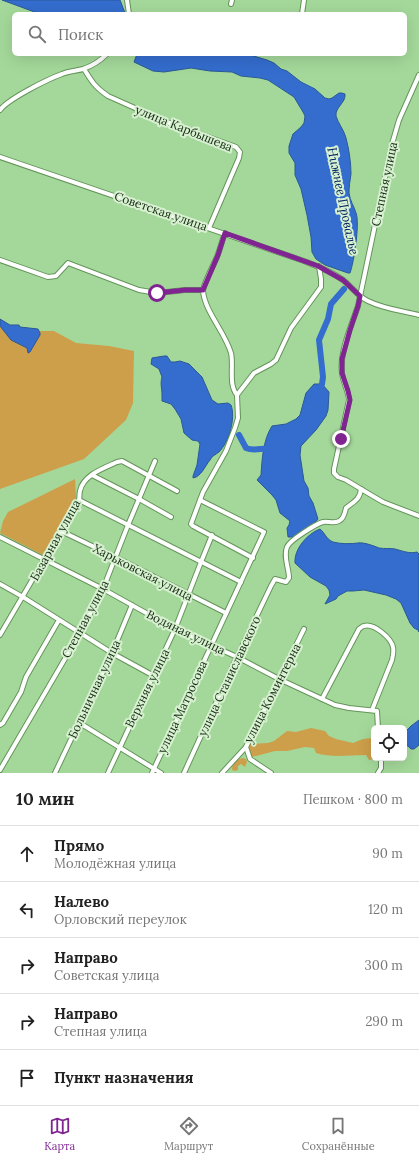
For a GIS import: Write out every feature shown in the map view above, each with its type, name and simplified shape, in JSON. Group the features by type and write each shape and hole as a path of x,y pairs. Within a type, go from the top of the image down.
{"street":[{"path":"127,0 130,12"},
{"path":"302,12 304,0"},
{"path":"0,110 9,101 49,80 68,72 84,69 105,56"},
{"name":"улица Карбышева","path":"84,69 93,84 108,96 164,121 236,147 240,152 239,158 209,228"},
{"name":"Степная улица","path":"361,489 338,477 334,473 350,400 342,373 342,359 358,306 392,144 399,120 419,75"},
{"name":"Советская улица","path":"0,157 318,266 343,280 360,296"},
{"path":"225,233 218,255 203,290 208,305 228,345 233,364 233,386 237,395 238,418 226,450 200,500 191,524 253,558"},
{"path":"0,260 48,277 56,276 68,263 122,284 148,292 157,293 203,290"},
{"path":"237,395 254,374 271,364 278,355 291,328 321,287 318,266"},
{"path":"360,296 374,304 419,315"},
{"name":"Степная улица","path":"0,770 80,633 103,589 155,461"},
{"name":"Базарная улица","path":"0,635 79,500 85,480 117,462 122,462 149,476"},
{"path":"92,475 171,517"},
{"path":"149,476 177,491"},
{"path":"361,489 383,502 419,516"},
{"name":"улица Станиславского","path":"184,773 237,657 275,579 286,582 289,578 285,557 287,547 289,544 322,522 336,522 340,520 346,508 354,503 359,497 361,489"},
{"path":"79,500 241,582"},
{"name":"улица Матросова","path":"152,771 264,532 200,500"},
{"name":"Харьковская улица","path":"61,531 226,613"},
{"name":"Верхняя улица","path":"108,773 175,629 212,536"},
{"name":"Водяная улица","path":"0,537 103,589 175,629 237,657 279,679 341,707 374,711"},
{"path":"0,584 112,653 154,676"},
{"name":"Больничная улица","path":"54,773 112,653 132,605"},
{"path":"0,725 3,723 21,692 26,677 59,620"},
{"path":"322,699 359,629 362,626 368,626 382,632 392,642 394,651 374,711 377,725"},
{"name":"улица Коминтерна","path":"222,773 246,747 304,629"},
{"path":"78,722 119,747 152,771 161,773"},
{"path":"246,747 250,759 271,773"},
{"path":"378,773 381,761"}],"shaded area":[{"path":"0,326 18,331 54,331 76,343 109,346 134,351 133,403 126,420 84,459 0,489"},
{"path":"75,479 76,498 43,555 0,533 3,521 8,512"},
{"path":"311,728 325,731 329,736 336,739 353,743 363,739 371,738 371,760 369,760 366,755 322,755 316,753 314,748 305,747 287,751 275,751 248,757 249,744 268,743 274,741 287,731 296,732"},
{"path":"238,759 246,759 247,762 245,767 241,764 238,766 238,770 232,770 235,762"}],"water":[{"path":"2,0 120,0 125,12 35,12"},
{"path":"136,56 254,56 274,63 301,82 315,89 325,98 332,98 339,93 345,94 344,100 337,110 336,116 345,135 348,147 351,174 349,193 357,218 356,243 350,273 325,265 316,259 312,252 307,215 301,189 295,175 295,163 289,153 289,146 293,134 304,123 305,116 294,97 268,80 260,78 241,76 232,72 191,68 164,72 153,71 134,62"},
{"path":"0,319 10,325 19,325 20,327 38,329 40,335 30,352 28,353 27,348 11,340 0,326"},
{"path":"167,356 171,362 180,361 189,364 202,377 212,400 218,404 228,403 231,405 233,416 231,430 223,448 212,457 198,476 193,478 197,465 200,444 198,441 192,440 184,433 181,419 171,404 162,401 162,377 159,369 151,364 152,358"},
{"path":"314,384 322,384 329,392 328,410 326,416 316,430 301,446 300,455 304,481 308,488 309,496 318,519 314,524 294,537 288,537 287,528 290,521 280,513 276,500 257,480 261,475 265,443 269,431 272,426 286,424 296,419 300,415 306,393"},
{"path":"320,529 333,542 346,544 363,543 379,548 414,553 417,552 419,554 419,632 410,623 401,603 386,595 364,590 347,591 338,596 336,599 325,604 330,595 329,590 326,586 310,577 295,563 295,558 299,547 310,534"},
{"path":"419,720 419,745 414,749 411,749 407,746 407,730"}],"waterway":[{"name":"Нижнее Провалье","path":"319,391 323,377 319,340 328,319 331,304 344,289"},
{"path":"239,435 246,448 253,450 272,449"}],"route":[{"path":"157,293 203,290 218,255 225,233 318,266 343,280 360,296 342,359 342,373 350,400 341,439"}]}
